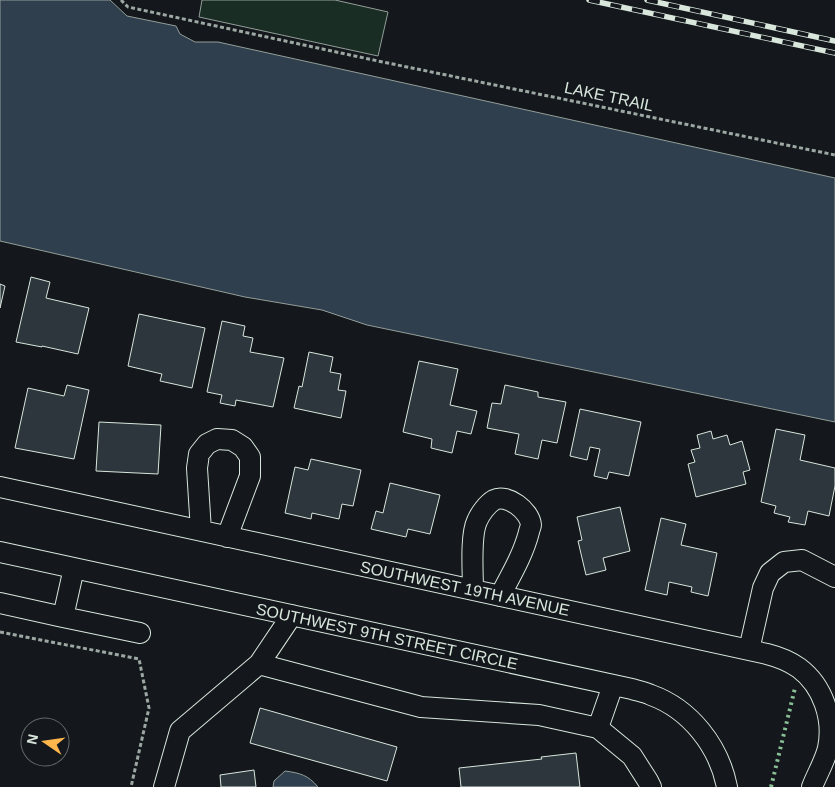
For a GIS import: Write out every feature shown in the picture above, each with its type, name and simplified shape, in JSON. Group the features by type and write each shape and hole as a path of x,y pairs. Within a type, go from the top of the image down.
{"street":[{"path":"201,531 197,468 199,454 207,444 217,439 232,440 243,447 250,457 250,476 227,537"},
{"name":"SOUTHWEST 19TH AVENUE","path":"0,487 784,659 799,668 812,681 822,696 828,713 830,730 828,748 812,787"},
{"path":"473,590 473,535 476,522 483,510 494,500 502,498 515,503 526,511 531,525 525,545 500,596"},
{"name":"SOUTHWEST 9TH STREET CIRCLE","path":"0,552 652,695 667,702 694,722 713,749 720,764 726,787"},
{"path":"749,650 762,588 770,573 784,562 802,560 835,577"},
{"path":"63,617 74,568"},
{"path":"0,603 140,633"},
{"path":"164,787 180,731 259,664 292,616"},
{"path":"259,664 421,707 539,715 598,728 632,756 651,787"},
{"path":"598,728 613,685"},
{"path":"172,758 177,787"}],"path":[{"name":"LAKE TRAIL","path":"121,0 128,7 378,61 835,155"},
{"path":"0,632 139,659 149,708 131,787"}],"green space":[{"path":"202,0 335,0 388,12 378,56 199,17"}],"water":[{"path":"0,0 110,0 127,16 176,26 180,34 195,42 218,42 835,178 835,422 367,325 322,310 245,297 0,241"},
{"path":"285,771 303,775 318,787 273,787 274,781"}],"building":[{"path":"31,277 50,282 46,298 89,308 78,354 16,342"},
{"path":"0,284 5,286 0,308"},
{"path":"139,314 205,328 192,388 160,381 162,374 128,366"},
{"path":"222,321 245,326 243,336 253,338 250,352 284,358 273,407 236,400 235,406 220,403 222,395 207,392"},
{"path":"309,352 333,357 330,372 341,374 338,390 346,391 341,418 294,408 299,386 302,387"},
{"path":"419,361 458,369 450,405 477,411 471,434 457,431 452,453 431,448 432,439 403,432"},
{"path":"67,385 89,390 74,459 15,448 28,388 64,396"},
{"path":"505,385 538,392 538,397 566,402 557,443 542,440 538,459 515,454 519,434 487,428 492,403 501,404"},
{"path":"580,409 641,422 629,476 609,472 607,479 594,476 600,449 590,447 587,460 570,456"},
{"path":"99,422 161,425 158,474 96,471"},
{"path":"776,429 805,435 800,460 835,468 835,486 829,516 808,511 805,525 788,522 790,517 774,513 776,506 761,502"},
{"path":"711,431 713,439 727,435 730,445 742,441 750,470 743,472 746,484 696,497 688,464 695,462 691,450 700,448 697,435"},
{"path":"311,459 361,470 353,506 342,504 339,519 312,513 311,519 285,513 295,467 308,470"},
{"path":"390,483 440,495 430,534 408,529 406,537 371,529 376,511 383,513"},
{"path":"620,507 630,551 603,558 606,570 586,575 578,541 582,540 577,517"},
{"path":"661,518 686,524 681,545 717,553 708,596 691,592 692,587 669,582 667,595 645,590"},
{"path":"260,708 397,747 387,781 250,743"},
{"path":"576,753 580,787 461,787 459,768 542,759 541,757"},
{"path":"254,770 256,787 221,787 220,775"}],"railway":[{"path":"589,0 835,53"},
{"path":"647,0 835,41"}],"hedge":[{"path":"771,787 795,688"}]}
